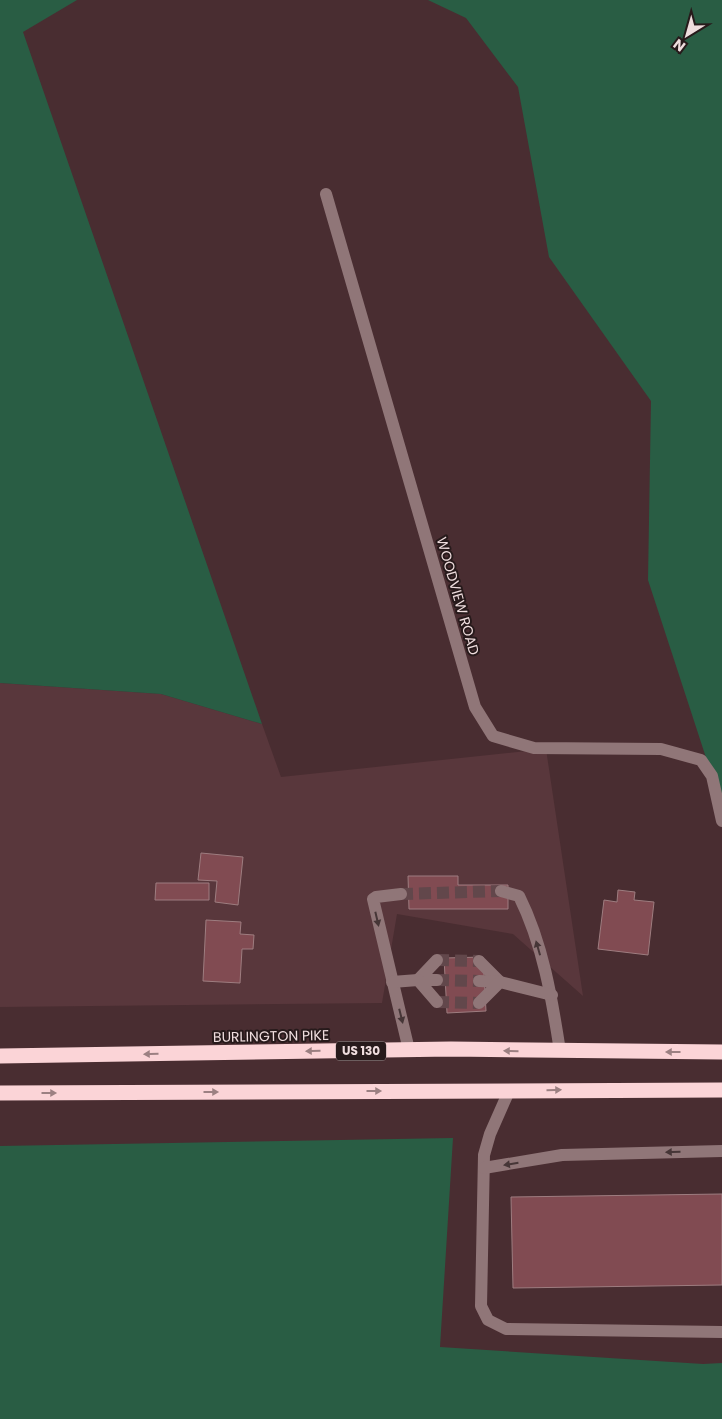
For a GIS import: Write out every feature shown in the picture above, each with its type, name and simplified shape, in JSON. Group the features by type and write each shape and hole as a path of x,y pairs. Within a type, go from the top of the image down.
{"highway":[{"name":"BURLINGTON PIKE","path":"0,1056 409,1050 722,1052"},
{"path":"0,1093 722,1090"}],"lane":[{"name":"WOODVIEW ROAD","path":"326,194 475,707 493,736 534,748 661,749 701,760 712,776 722,821"},
{"path":"501,891 519,896 528,916 552,995 560,1051"},
{"path":"401,894 373,899 409,1050"},
{"path":"418,980 437,960"},
{"path":"479,961 500,982"},
{"path":"418,980 437,1002"},
{"path":"392,982 437,980"},
{"path":"479,981 500,982 552,995"},
{"path":"479,1003 500,982"},
{"path":"509,1091 490,1134 484,1155 481,1306 488,1320 506,1328 722,1332"},
{"path":"484,1168 562,1156 722,1151"}],"shaded area":[{"path":"0,683 161,694 262,724 281,777 546,749 583,996 513,934 397,914 382,1003 0,1007"}],"green space":[{"path":"0,0 77,0 23,32 262,724 161,694 0,683"},
{"path":"428,0 722,0 722,821 712,776 648,580 651,401 549,257 518,87 466,18"},
{"path":"453,1138 440,1347 703,1364 722,1363 722,1419 0,1419 0,1146"}],"building":[{"path":"201,853 243,857 238,905 215,902 217,881 198,880"},
{"path":"408,876 458,876 458,885 508,885 508,909 409,909"},
{"path":"156,883 209,883 209,900 155,900"},
{"path":"618,890 635,892 634,900 654,902 648,955 598,949 604,900 617,902"},
{"path":"206,920 241,922 240,934 254,935 253,949 242,949 240,983 203,981"},
{"path":"483,957 486,1011 447,1013 444,958"},
{"path":"722,1194 722,1285 513,1288 511,1197"}],"tunnel":[{"path":"401,894 501,891"},
{"path":"437,960 479,961"},
{"path":"437,980 479,981"},
{"path":"437,1002 479,1003"}]}
